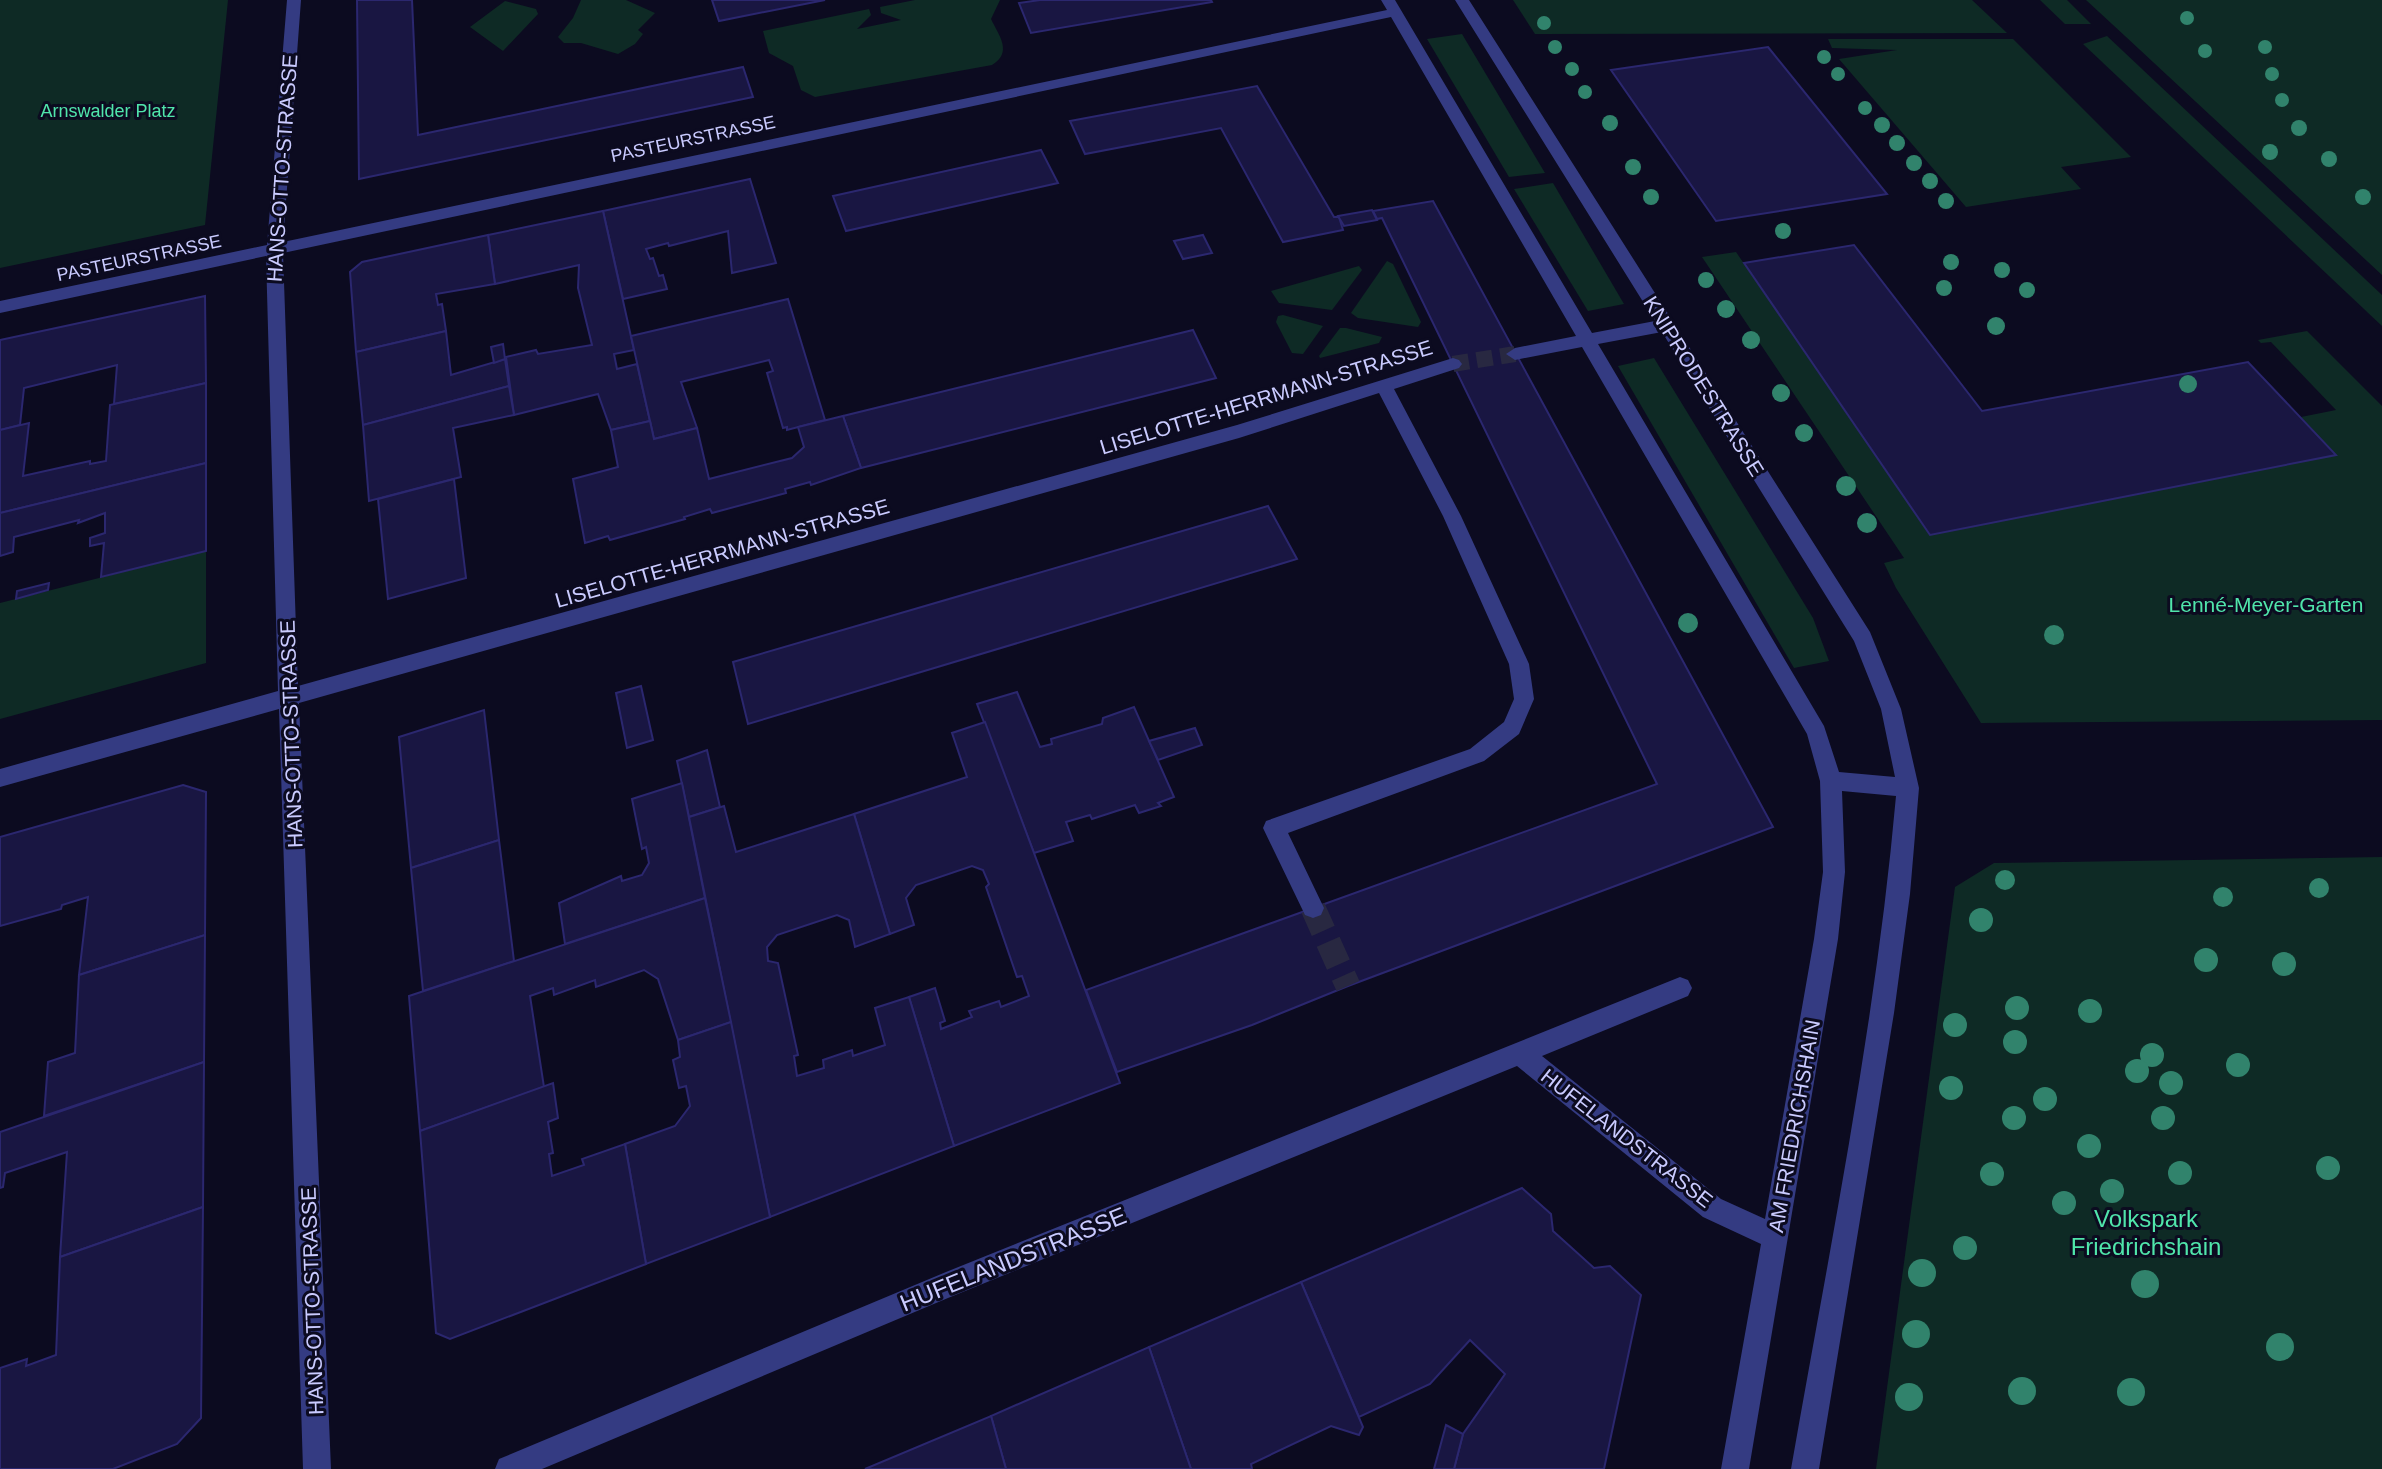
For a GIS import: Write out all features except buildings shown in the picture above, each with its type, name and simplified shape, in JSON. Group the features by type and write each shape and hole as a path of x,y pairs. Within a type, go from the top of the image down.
{"street":[{"name":"HANS-OTTO-STRASSE","path":"294,0 273,273 317,1469"},
{"name":"KNIPRODESTRASSE","path":"1462,0 1863,638 1891,709 1908,788"},
{"name":"PASTEURSTRASSE","path":"0,307 1392,6"},
{"path":"1392,6 1817,732 1831,781 1908,788 1899,894 1882,1013 1805,1469"},
{"path":"1515,354 1666,325"},
{"name":"LISELOTTE-HERRMANN-STRASSE","path":"0,778 290,699 1385,388 1453,364"},
{"path":"1313,908 1274,828 1477,755 1512,729 1524,699 1519,664 1452,516 1385,388"},
{"name":"AM FRIEDRICHSHAIN","path":"1735,1469 1831,899 1834,872 1831,781"},
{"name":"HUFELANDSTRASSE","path":"509,1469 720,1379 1680,988"},
{"name":"HUFELANDSTRASSE","path":"1520,1053 1712,1208 1774,1237"}],"green space":[{"name":"Arnswalder Platz","path":"0,0 228,0 205,225 0,268"},
{"path":"581,0 626,0 655,13 638,30 643,34 635,44 618,54 581,43 564,43 558,37 573,18"},
{"path":"915,0 1000,0 991,19 1002,44 1002,55 992,65 815,97 801,90 793,66 769,53 763,31 869,9 871,15 857,29 901,20 881,13 880,7"},
{"path":"1513,0 1972,0 2007,33 1535,34"},
{"path":"2040,0 2067,0 2091,24 2065,24"},
{"path":"2086,0 2382,0 2382,275 2125,36"},
{"path":"505,1 536,9 538,14 503,51 470,27"},
{"path":"1462,34 1545,173 1509,177 1427,39"},
{"path":"2107,36 2382,295 2382,326 2083,44"},
{"path":"1828,39 2013,39 2131,157 2061,167 2081,189 1966,207 1839,59 1897,50 1832,48"},
{"path":"1553,183 1624,304 1588,311 1514,189"},
{"name":"Lenné-Meyer-Garten","path":"1736,252 1930,535 2335,455 2301,417 2336,410 2271,342 2261,343 2258,340 2307,331 2382,406 2382,720 1981,723 1896,588 1884,563 1904,558 1702,257"},
{"path":"1387,261 1393,264 1421,322 1418,327 1358,318 1351,313"},
{"path":"1359,266 1362,270 1332,310 1279,303 1271,291"},
{"path":"1278,316 1323,326 1303,354 1292,353 1276,322"},
{"path":"1340,328 1382,337 1379,343 1320,358"},
{"path":"1654,358 1813,618 1829,661 1794,668 1618,366"},
{"path":"206,551 206,663 0,719 0,603"},
{"name":"Volkspark Friedrichshain","path":"2382,857 2382,1469 1876,1469 1955,887 1994,863"}],"tunnel":[{"path":"1453,364 1515,354"},
{"path":"1313,908 1348,986"}]}
